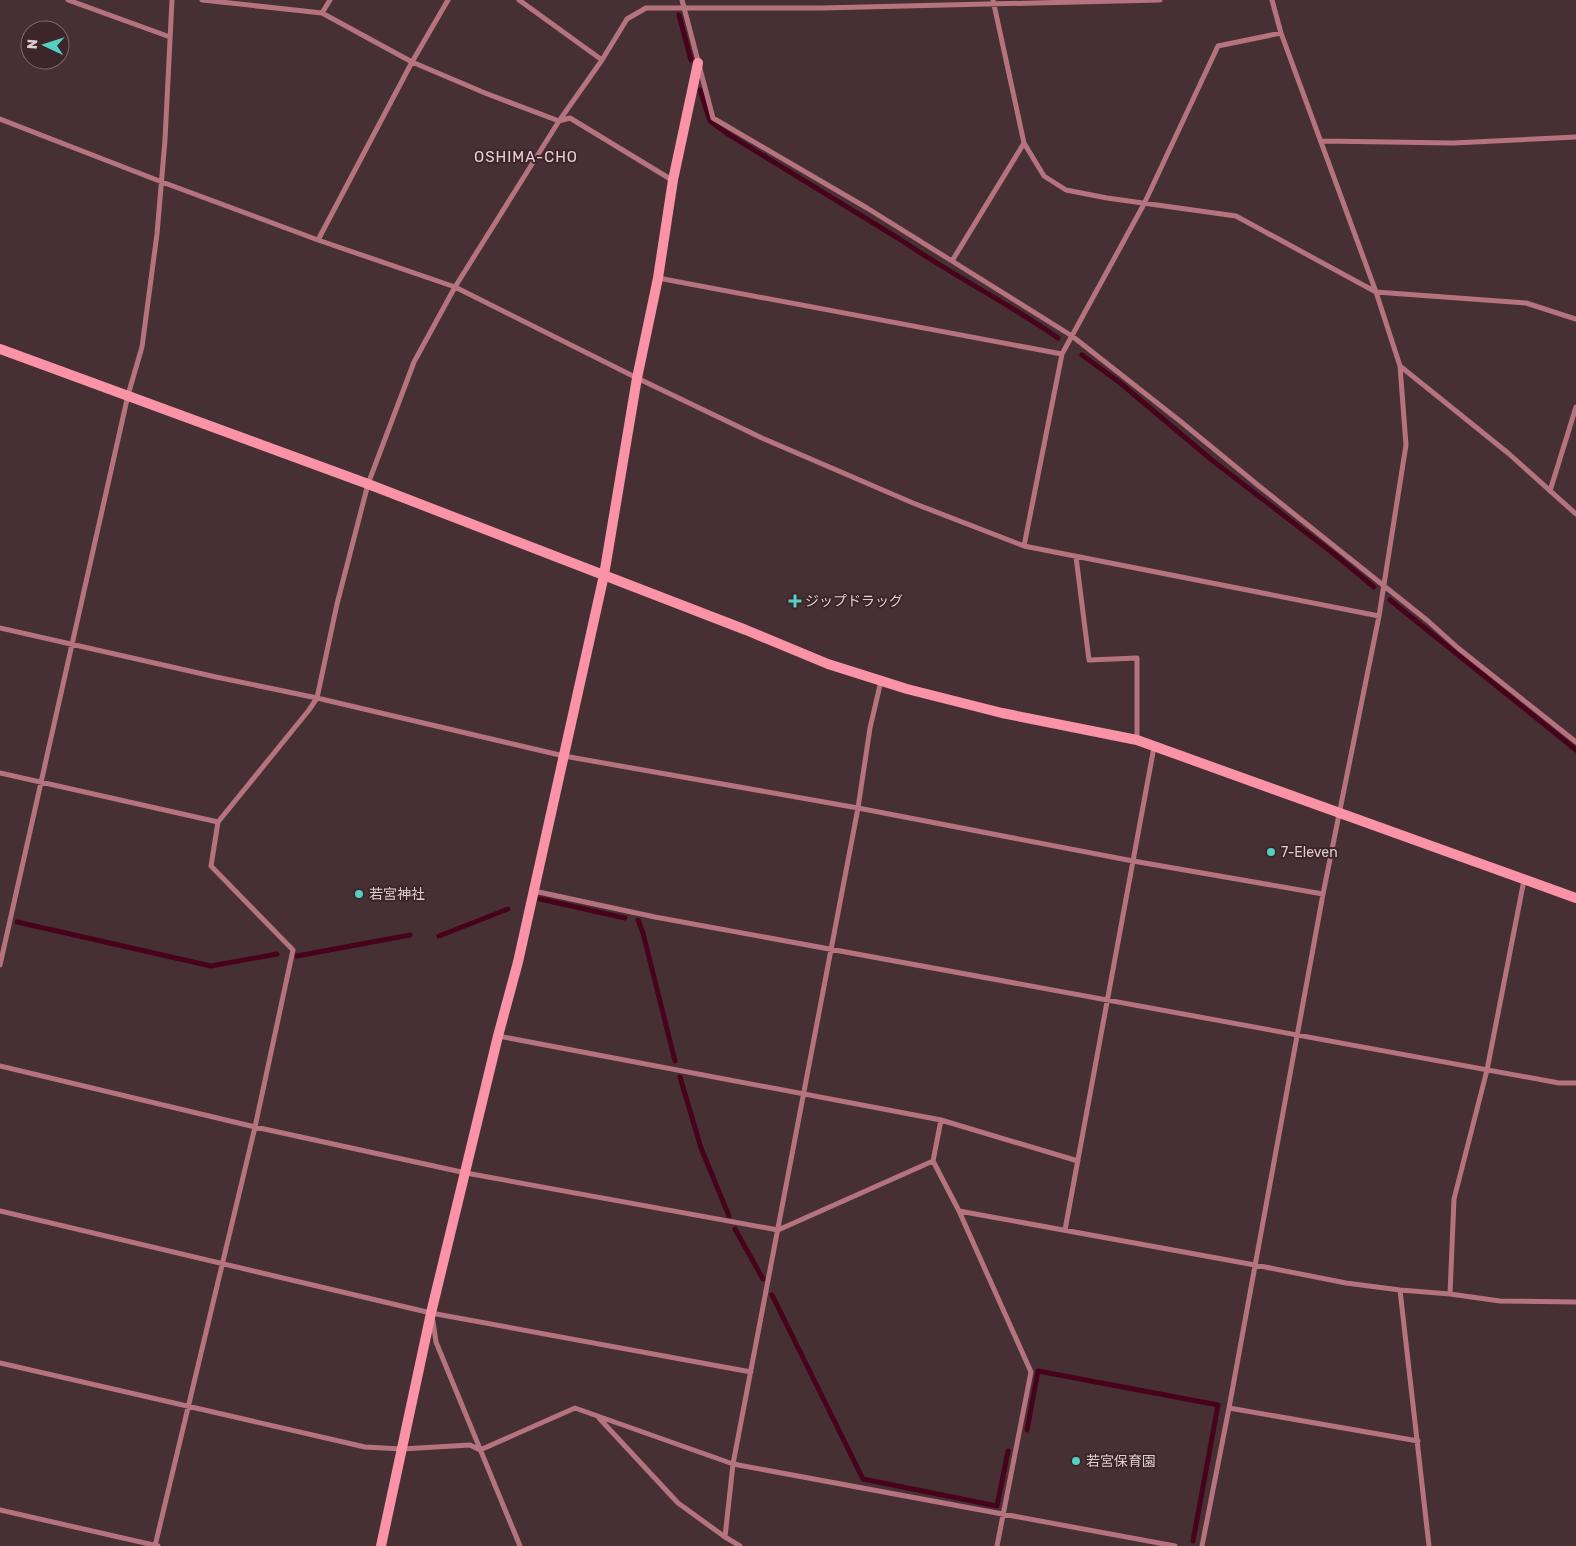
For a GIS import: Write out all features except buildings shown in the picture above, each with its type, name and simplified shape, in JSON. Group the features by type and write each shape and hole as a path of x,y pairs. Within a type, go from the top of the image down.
{"street":[{"path":"68,0 170,37"},
{"path":"0,965 128,395 142,347 153,270 162,182 172,0"},
{"path":"202,0 322,13 412,62 485,94 559,121 570,118 673,180"},
{"path":"322,13 330,0"},
{"path":"318,240 412,62 448,0"},
{"path":"519,0 602,60"},
{"path":"682,0 713,118 867,208 1072,336 1180,421 1576,742"},
{"path":"820,0 822,8"},
{"path":"0,1510 156,1546 255,1126 293,950 211,866 218,822 317,698 337,604 368,484 414,362 456,287 559,121 602,60 626,19 646,8 822,8 994,2 1160,0"},
{"path":"1202,1546 1323,894 1379,616 1406,445 1400,366 1376,292 1281,33 1272,0"},
{"path":"994,2 1024,143 1044,176 1066,190 1144,204 1236,216 1376,292 1526,303 1576,319"},
{"path":"1024,546 1062,354 1144,204 1218,46 1281,33"},
{"path":"381,1546 431,1313 498,1036 518,962 604,575 637,378 658,278 673,180 698,63"},
{"path":"0,118 162,182 318,240 456,287 637,378 780,445 913,503 1024,546 1379,616"},
{"path":"1322,141 1453,143 1576,137"},
{"path":"952,262 1024,143"},
{"path":"658,278 1062,354"},
{"path":"0,349 368,484 746,630 828,664 907,689 1002,713 1137,740 1576,898"},
{"path":"1400,366 1508,453 1576,514"},
{"path":"1550,491 1576,408"},
{"path":"1076,557 1088,660 1137,658 1137,740"},
{"path":"0,628 317,698 564,756 858,808 1133,861 1323,894"},
{"path":"724,1537 734,1464 832,949 858,808 870,728 882,681"},
{"path":"1065,1230 1154,747"},
{"path":"0,773 218,822"},
{"path":"1450,1294 1454,1199 1487,1070 1524,879"},
{"path":"534,891 655,917 1559,1084 1576,1082"},
{"path":"498,1036 941,1120 1078,1161"},
{"path":"0,1066 466,1173 778,1230 934,1161"},
{"path":"941,1120 934,1161 959,1210 1031,1372 997,1546"},
{"path":"959,1210 1346,1283 1500,1301 1576,1302"},
{"path":"0,1211 431,1313 751,1372"},
{"path":"1400,1290 1429,1546"},
{"path":"431,1313 436,1342 520,1546"},
{"path":"0,1363 364,1447 402,1449 470,1446 480,1450 575,1408 734,1464 1175,1546"},
{"path":"1229,1408 1418,1441"},
{"path":"598,1416 678,1503 724,1537 740,1546"}],"waterway":[{"path":"679,15 691,60"},
{"path":"700,90 710,121 728,134 1058,338"},
{"path":"1082,355 1119,382 1213,461 1374,587"},
{"path":"1390,600 1576,750"},
{"path":"540,899 625,918"},
{"path":"439,936 508,909"},
{"path":"638,920 643,933 675,1061"},
{"path":"17,922 211,966 277,954"},
{"path":"297,956 410,935"},
{"path":"680,1077 701,1148 729,1216"},
{"path":"735,1229 763,1279"},
{"path":"772,1295 863,1479 997,1506 1008,1451"},
{"path":"1027,1430 1038,1371 1218,1405 1193,1541"}],"place":[{"name":"ジップドラッグ","path":"795,601"},
{"name":"7-Eleven","path":"1271,852"},
{"name":"若宮神社","path":"359,894"},
{"name":"若宮保育園","path":"1076,1461"}],"district":[{"name":"OSHIMA-CHO","path":"526,157"}]}
